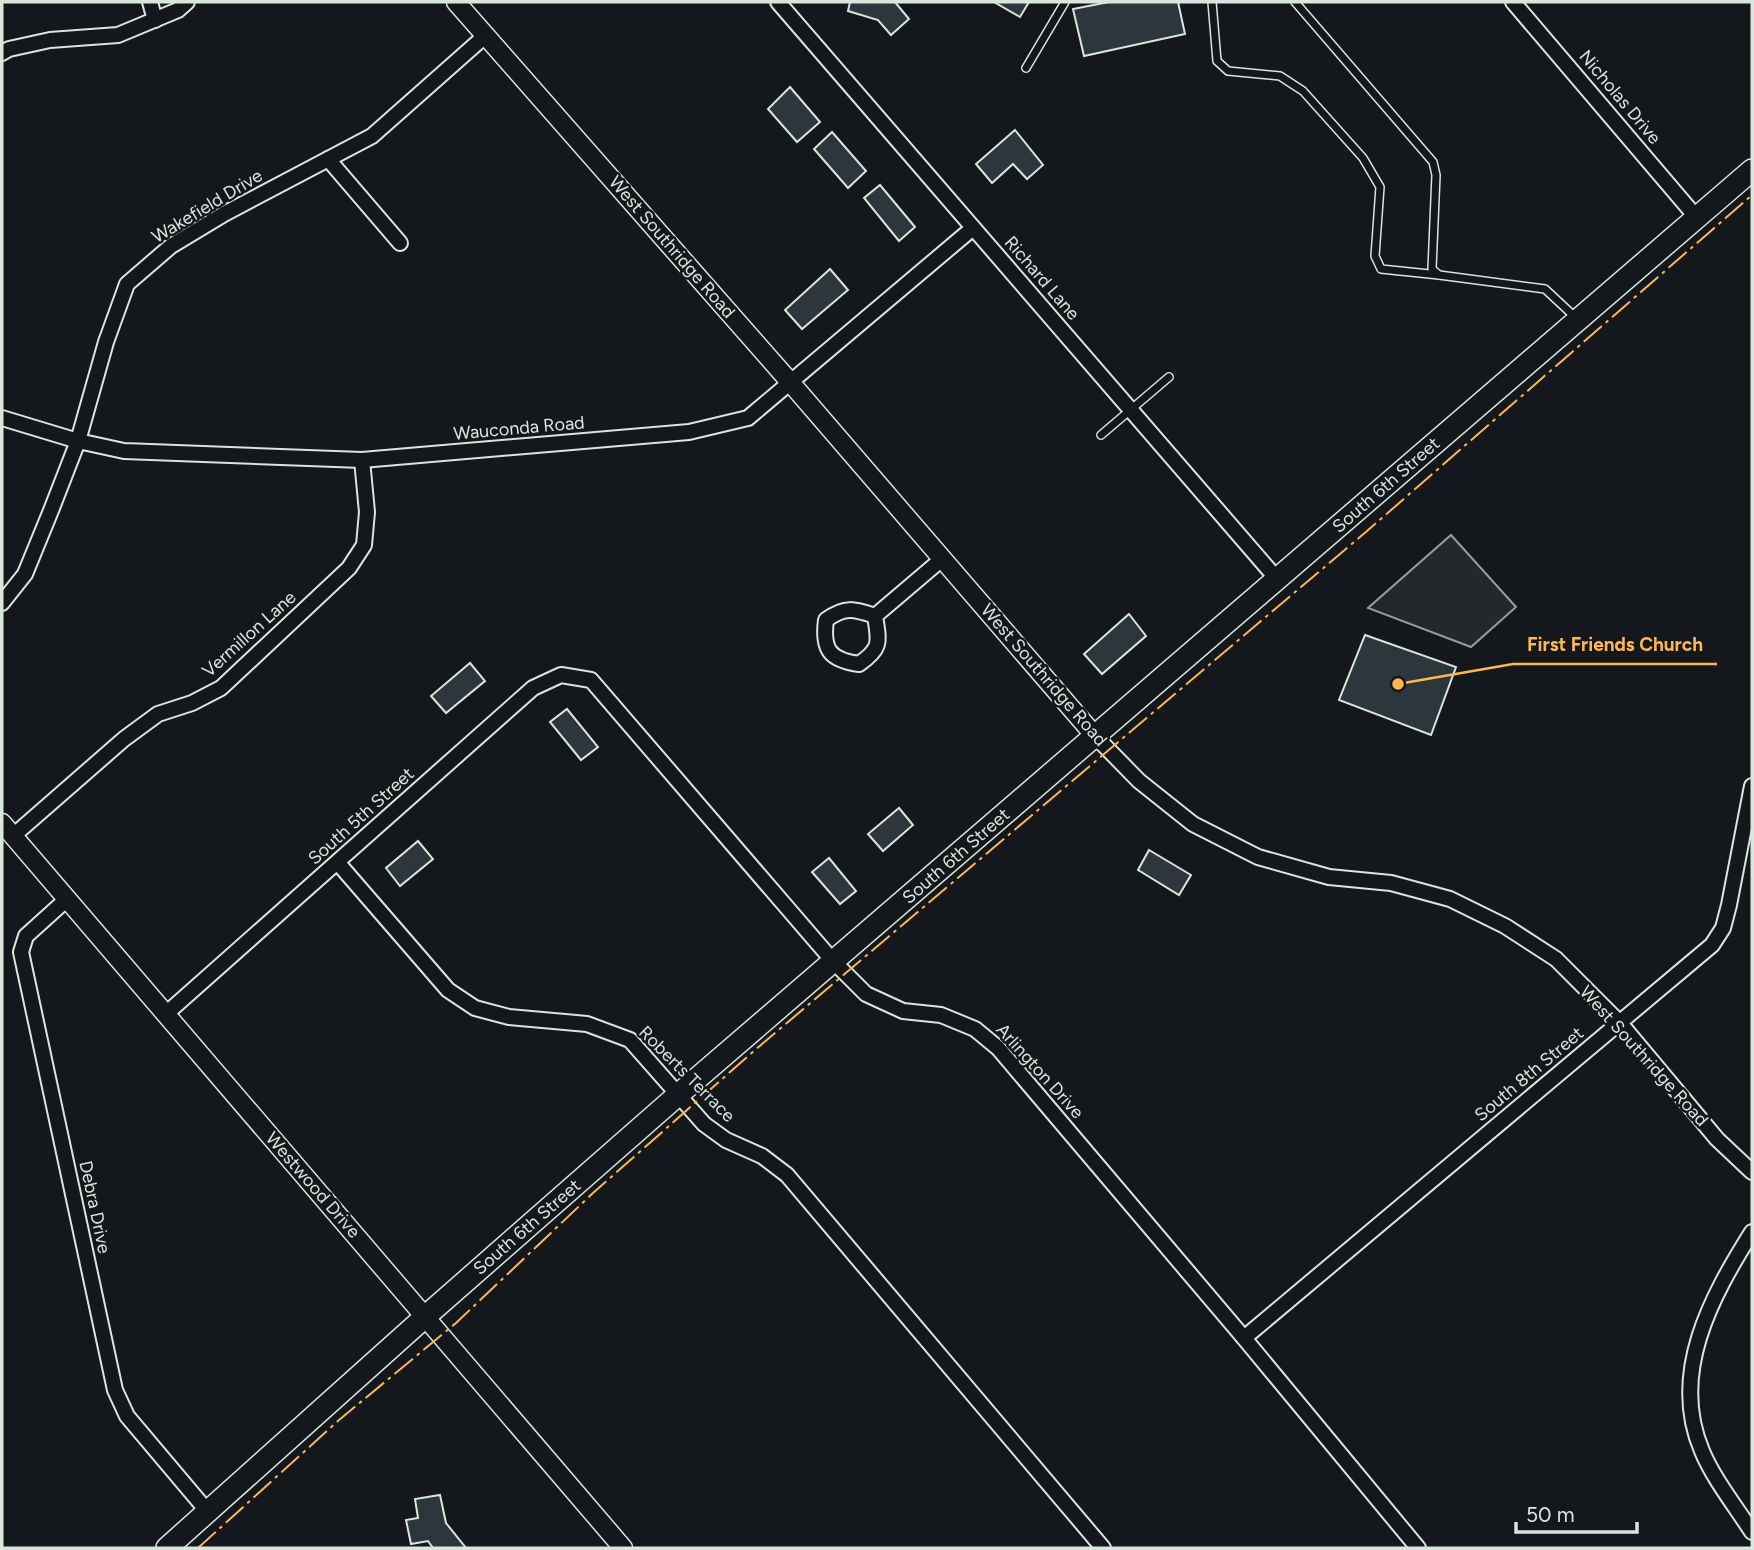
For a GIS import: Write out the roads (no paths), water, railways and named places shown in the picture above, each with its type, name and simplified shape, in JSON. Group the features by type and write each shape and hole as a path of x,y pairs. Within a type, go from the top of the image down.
{"main road":[{"name":"South 6th Street","path":"167,1548 679,1094 1752,170"}],"street":[{"path":"150,2 155,20"},
{"path":"2,53 50,40 118,35 178,10 187,2"},
{"name":"West Southridge Road","path":"456,2 1096,736 1139,781 1193,824 1258,858 1329,877 1391,883 1438,896 1506,926 1556,959 1620,1023 1717,1139 1752,1172"},
{"name":"Richard Lane","path":"778,2 1277,579"},
{"name":"Nicholas Drive","path":"1513,2 1697,218"},
{"name":"Wakefield Drive","path":"2,603 25,574 78,441 106,342 127,284 171,246 224,214 372,136 485,36"},
{"path":"328,159 400,243"},
{"name":"Wauconda Road","path":"2,418 78,441 124,451 362,460 690,432 748,418 973,228"},
{"name":"Vermillon Lane","path":"7,829 158,714 192,703 221,688 349,568 364,545 367,512 362,460"},
{"path":"875,616 942,559"},
{"path":"839,610 857,610 875,616 879,641 873,654 859,664 842,662 829,653 824,637 826,620 839,610"},
{"name":"South 5th Street","path":"167,1013 533,688 561,674 591,680"},
{"name":"Arlington Drive","path":"591,680 833,961 866,994 903,1011 940,1015 975,1029 998,1048 1418,1548"},
{"name":"South 8th Street","path":"1244,1338 1712,945 1723,928 1752,786"},
{"name":"Westwood Drive","path":"7,829 623,1548"},
{"name":"Roberts Terrace","path":"338,863 448,990 475,1008 509,1017 587,1024 630,1040 704,1124 726,1140 762,1156 787,1175 1103,1548"},
{"name":"Debra Drive","path":"66,900 26,936 21,952 115,1390 127,1416 208,1512"},
{"path":"1752,1232 1703,1322 1690,1371 1689,1397 1692,1424 1702,1453 1752,1532"}],"lane":[{"path":"1026,68 1065,2"},
{"path":"1212,2 1217,61 1228,71 1280,76 1303,91 1363,158 1380,187 1375,256 1381,269 1545,289 1578,320"},
{"path":"1295,2 1433,162 1436,175 1432,269 1439,275"},
{"path":"1101,435 1170,377"}],"place":[{"name":"First Friends Church","path":"1398,684"}]}
